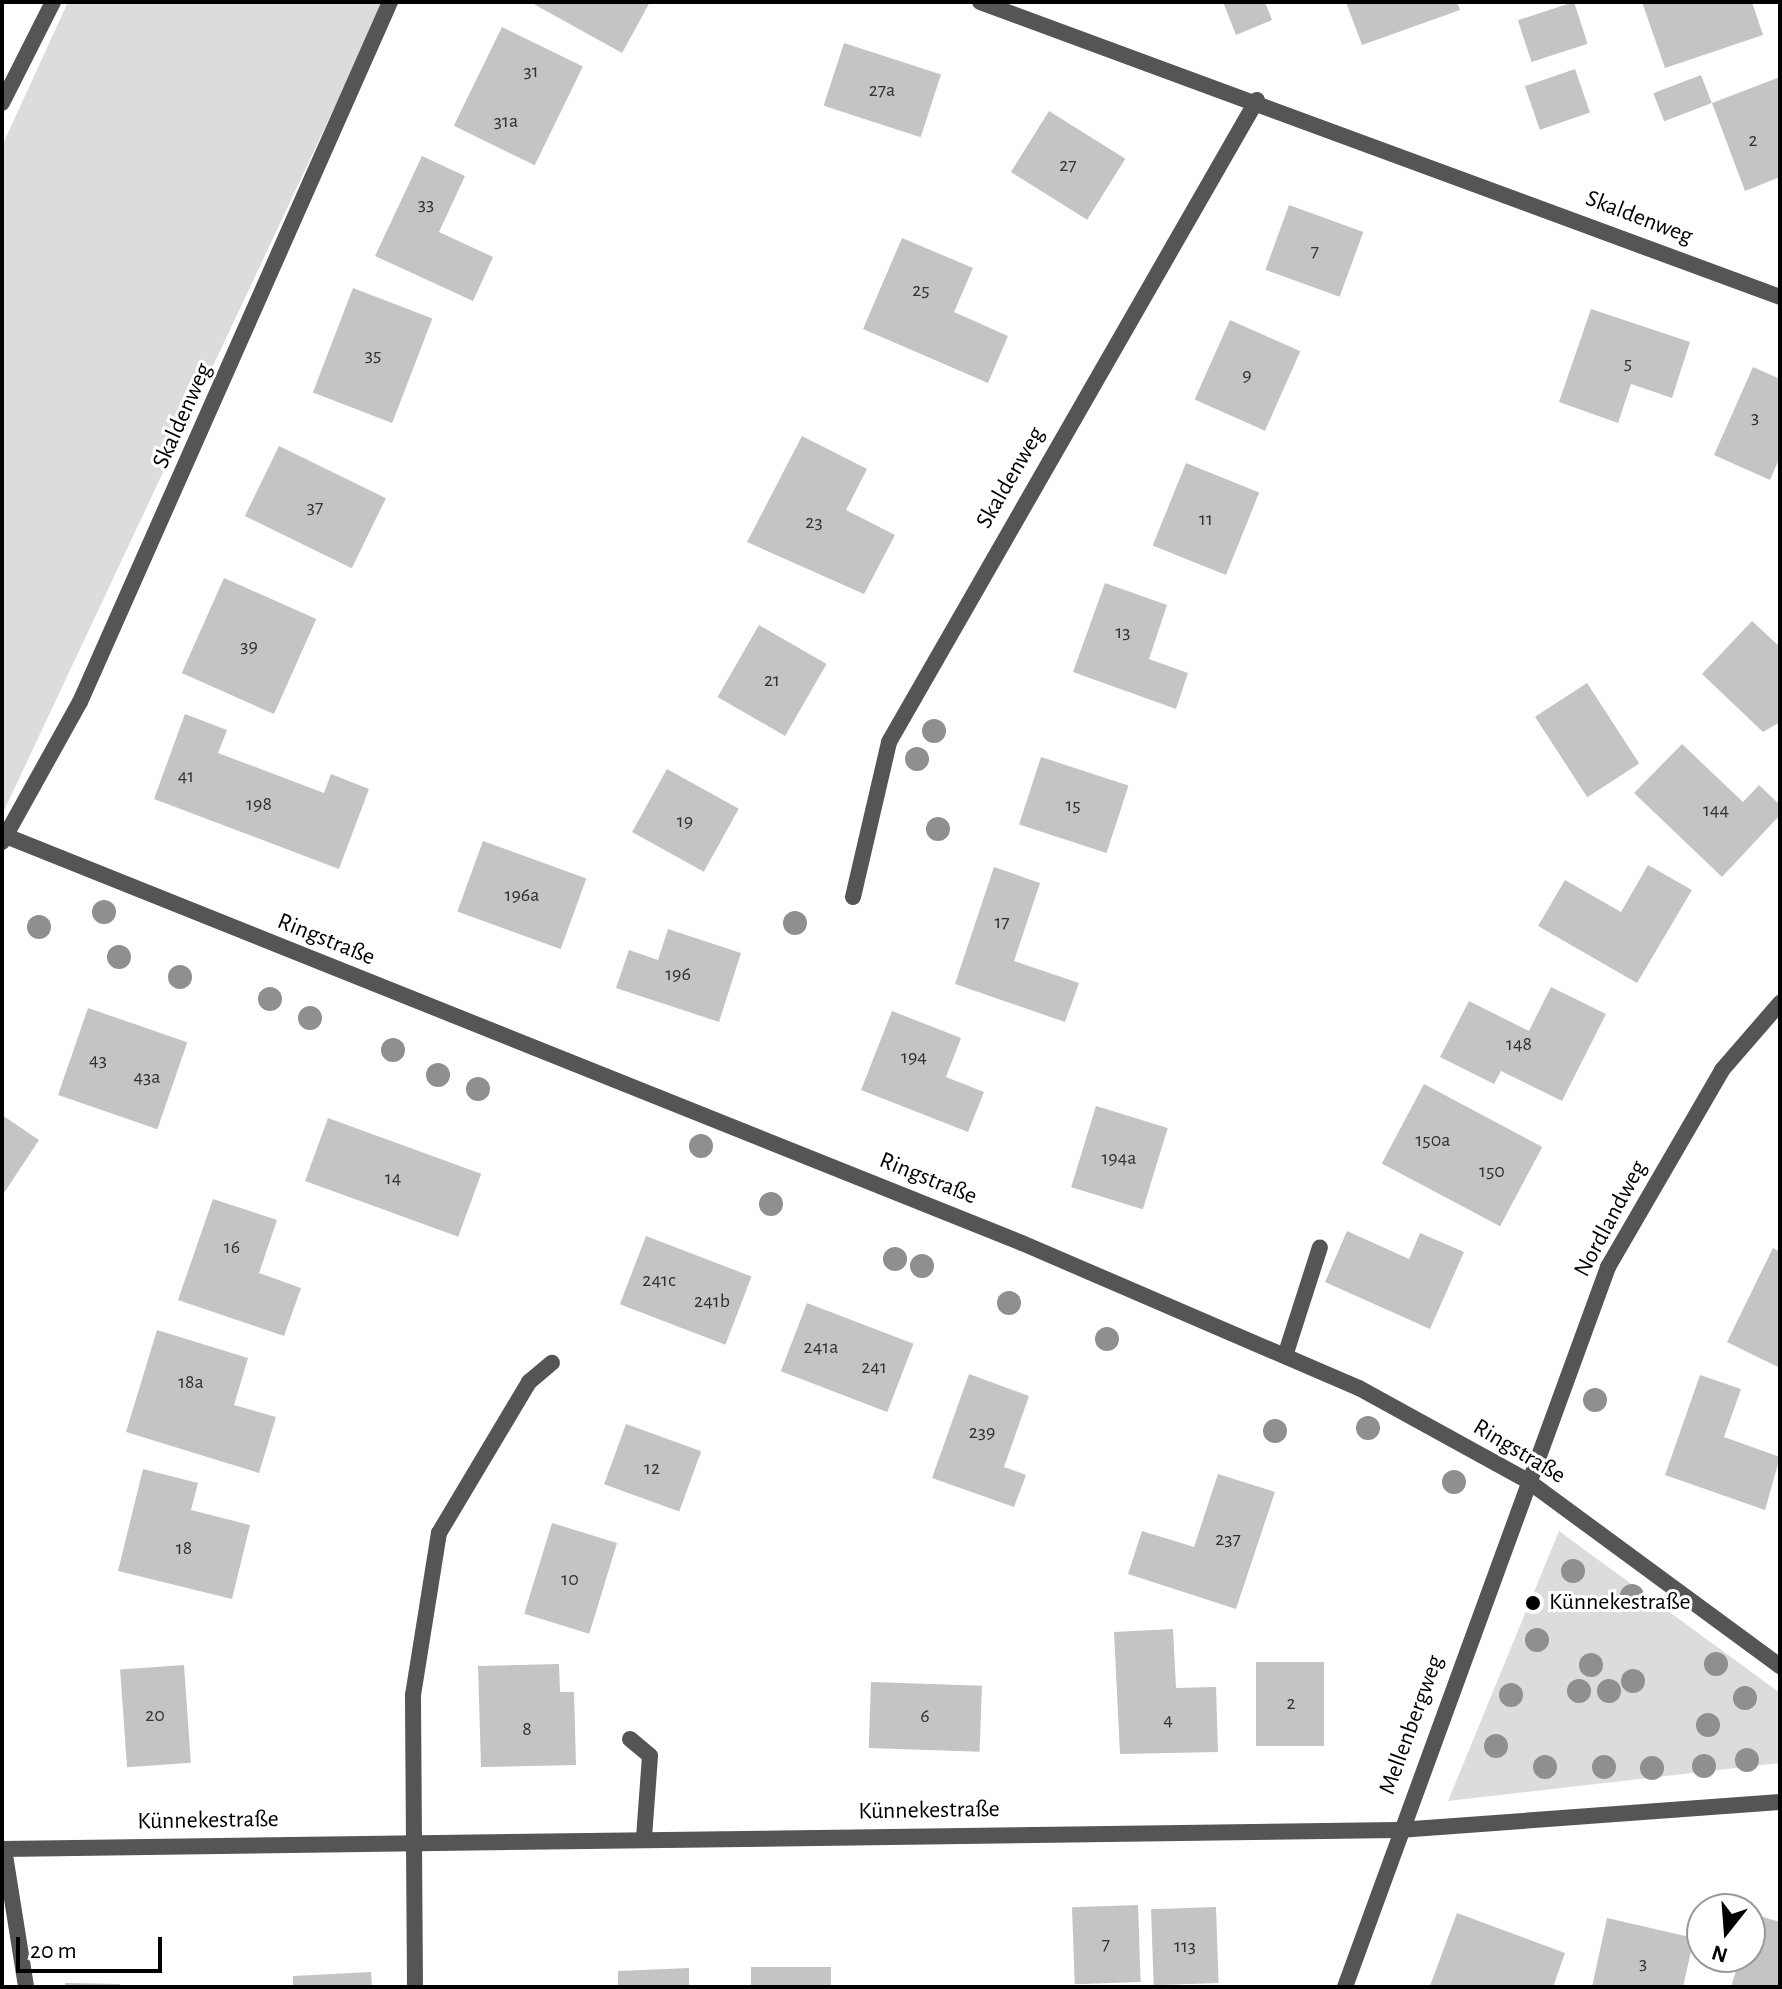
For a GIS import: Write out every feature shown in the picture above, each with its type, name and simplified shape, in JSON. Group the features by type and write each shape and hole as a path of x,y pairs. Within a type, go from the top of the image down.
{"street":[{"path":"2,103 53,2"},
{"name":"Skaldenweg","path":"4,839 86,689 390,2"},
{"name":"Skaldenweg","path":"980,2 1257,100 1780,297"},
{"name":"Skaldenweg","path":"853,897 889,742 1257,100"},
{"name":"Ringstraße","path":"4,839 1022,1243 1285,1356 1528,1481 1780,1666"},
{"name":"Nordlandweg","path":"1528,1481 1608,1267 1722,1070 1780,1003"},
{"path":"1285,1356 1320,1247"},
{"path":"415,1987 413,1695 439,1533 529,1382 552,1363"},
{"name":"Mellenbergweg","path":"1345,1987 1399,1830 1528,1481"},
{"path":"630,1739 650,1756 644,1838"},
{"name":"Künnekestraße","path":"3,1849 414,1841 1399,1830 1780,1802"},
{"path":"3,1849 26,1987"}],"shaded area":[{"path":"68,2 384,2 2,815 2,146"},
{"path":"1559,1531 1780,1693 1780,1763 1448,1801"}],"building":[{"path":"530,2 650,2 622,53"},
{"path":"1223,2 1265,2 1272,20 1236,35"},
{"path":"1346,2 1457,2 1460,10 1362,45"},
{"path":"1574,2 1588,44 1531,62 1518,20"},
{"path":"1642,2 1752,2 1763,35 1665,68"},
{"path":"502,27 583,66 535,165 454,126"},
{"path":"844,43 941,75 921,137 824,106"},
{"path":"1575,69 1590,112 1540,130 1525,86"},
{"path":"1701,75 1712,103 1664,121 1653,93"},
{"path":"1780,77 1780,177 1745,191 1712,103"},
{"path":"1049,111 1125,159 1087,220 1011,172"},
{"path":"422,156 465,176 439,232 493,257 473,301 375,256"},
{"path":"1289,205 1363,232 1340,297 1265,270"},
{"path":"902,238 973,268 954,312 1008,336 988,383 863,329"},
{"path":"353,288 432,318 392,423 313,393"},
{"path":"1591,309 1690,342 1672,398 1631,384 1618,423 1559,402"},
{"path":"1230,320 1300,351 1265,431 1195,399"},
{"path":"1753,367 1780,379 1780,457 1770,480 1714,455"},
{"path":"802,436 867,469 846,510 895,535 864,594 747,542"},
{"path":"279,446 386,498 352,568 245,516"},
{"path":"1186,463 1259,493 1226,575 1153,546"},
{"path":"224,578 316,619 274,714 182,673"},
{"path":"1105,583 1167,605 1149,659 1188,673 1176,709 1073,672"},
{"path":"1752,621 1780,647 1780,722 1763,732 1702,674"},
{"path":"759,625 827,664 785,736 718,697"},
{"path":"1587,683 1639,764 1587,797 1535,717"},
{"path":"185,714 227,730 218,753 324,793 331,774 369,789 339,869 154,799"},
{"path":"1682,744 1743,802 1759,785 1780,805 1780,815 1722,877 1634,793"},
{"path":"1041,757 1128,785 1107,853 1019,825"},
{"path":"667,769 739,809 704,872 632,832"},
{"path":"483,841 586,879 561,949 457,911"},
{"path":"1648,865 1692,890 1637,983 1538,926 1565,880 1621,912"},
{"path":"994,867 1040,883 1014,961 1079,983 1065,1022 955,984"},
{"path":"668,929 741,953 719,1022 616,988 629,950 658,960"},
{"path":"1551,987 1606,1014 1562,1101 1501,1071 1494,1084 1440,1057 1469,1001 1529,1031"},
{"path":"88,1008 187,1042 157,1129 58,1095"},
{"path":"892,1011 961,1038 946,1077 984,1092 968,1132 861,1090"},
{"path":"1424,1084 1542,1147 1500,1226 1382,1163"},
{"path":"1096,1106 1168,1128 1143,1209 1071,1187"},
{"path":"2,1115 39,1140 2,1196"},
{"path":"328,1118 481,1174 458,1237 305,1181"},
{"path":"213,1199 277,1220 259,1273 301,1288 284,1336 178,1300"},
{"path":"1347,1231 1409,1259 1420,1233 1464,1252 1430,1329 1325,1282"},
{"path":"646,1236 751,1276 725,1345 620,1304"},
{"path":"1773,1248 1780,1252 1780,1368 1727,1342"},
{"path":"807,1303 913,1344 887,1412 781,1371"},
{"path":"157,1330 248,1358 234,1405 276,1417 259,1473 126,1432"},
{"path":"969,1374 1029,1396 1004,1467 1026,1475 1014,1507 932,1478"},
{"path":"1700,1375 1741,1389 1724,1437 1780,1457 1765,1510 1665,1475"},
{"path":"626,1424 701,1451 679,1512 604,1484"},
{"path":"143,1469 198,1483 191,1510 250,1525 232,1599 118,1571"},
{"path":"1218,1474 1275,1492 1236,1609 1128,1574 1142,1531 1194,1547"},
{"path":"552,1523 617,1543 589,1634 524,1614"},
{"path":"1173,1629 1176,1688 1216,1687 1218,1752 1120,1754 1114,1632"},
{"path":"1256,1662 1324,1662 1324,1746 1256,1746"},
{"path":"559,1664 560,1692 574,1692 576,1765 481,1767 478,1666"},
{"path":"184,1665 191,1763 127,1767 120,1669"},
{"path":"871,1682 982,1686 980,1752 869,1748"},
{"path":"1138,1905 1141,1982 1075,1984 1072,1907"},
{"path":"1216,1907 1219,1983 1154,1985 1151,1909"},
{"path":"1457,1913 1565,1953 1553,1987 1430,1986"},
{"path":"1607,1918 1686,1936 1683,1987 1592,1987"},
{"path":"1766,1918 1780,1922 1780,1987 1731,1987 1735,1973 1766,1973"},
{"path":"751,1967 831,1967 831,1987 751,1987"},
{"path":"689,1968 689,1987 618,1987 618,1971"},
{"path":"371,1972 372,1987 293,1987 293,1976"},
{"path":"65,1983 120,1984 120,1987 65,1987"}],"place":[{"name":"Künnekestraße","path":"1533,1603"}]}
